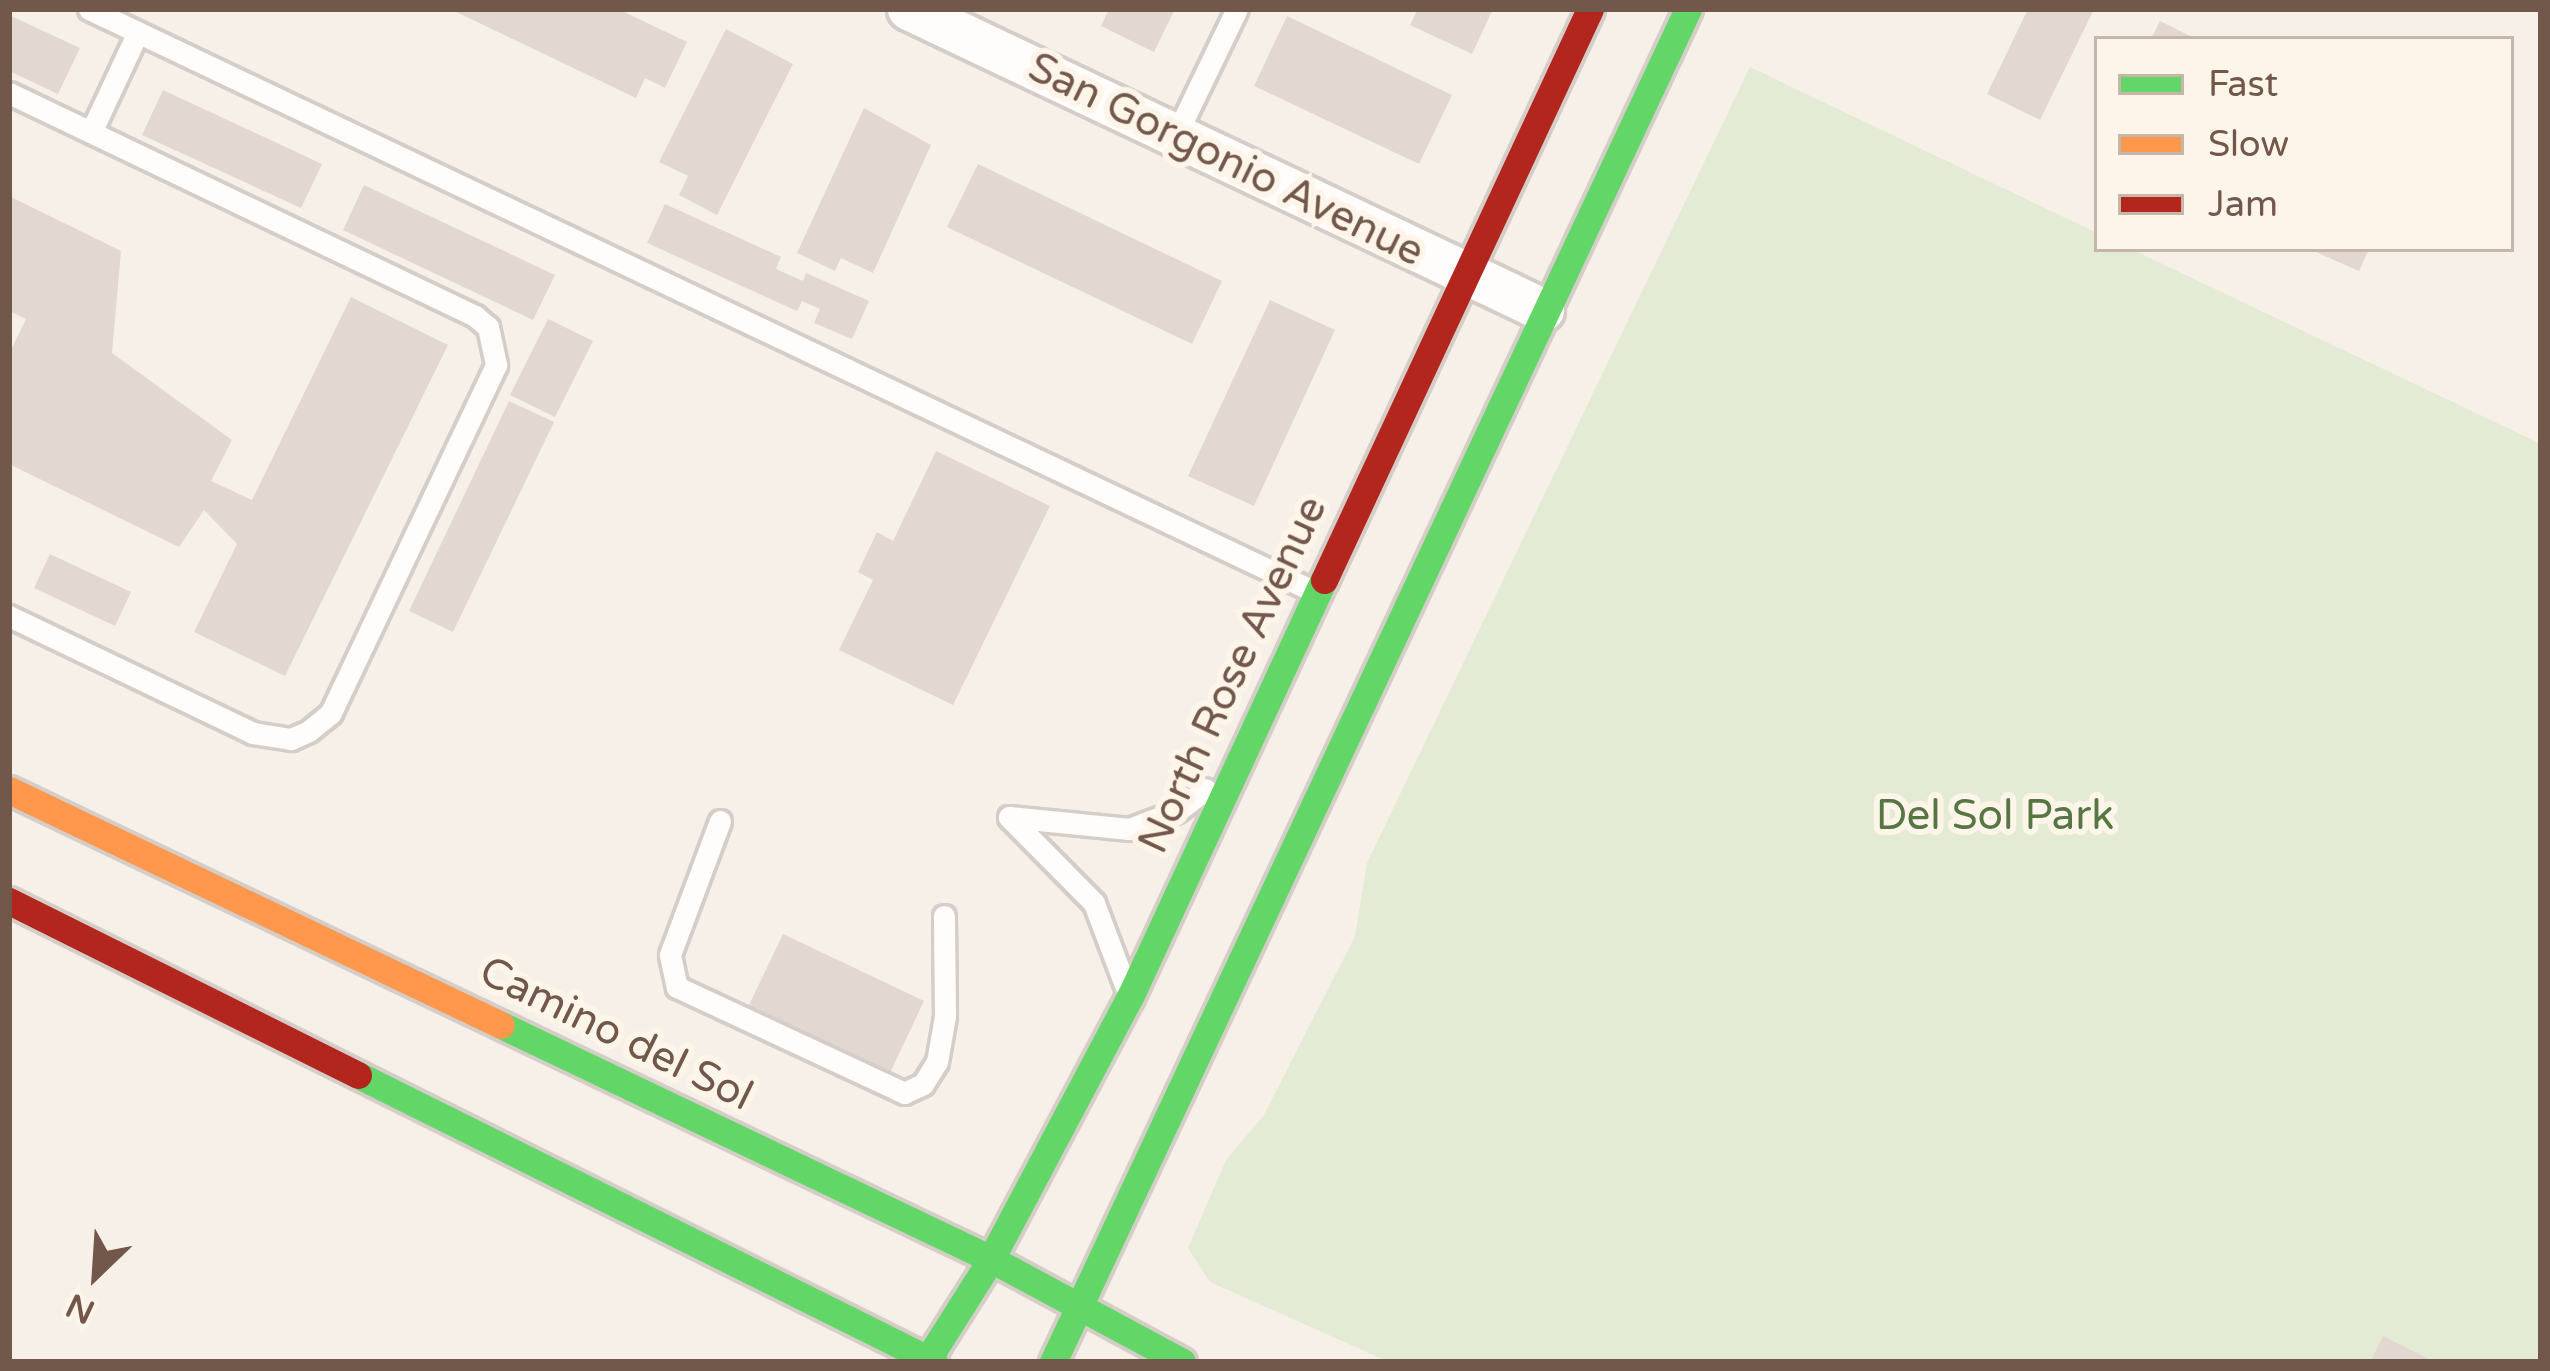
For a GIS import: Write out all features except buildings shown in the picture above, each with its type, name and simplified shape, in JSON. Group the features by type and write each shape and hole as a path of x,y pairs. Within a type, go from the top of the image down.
{"main road":[{"name":"North Rose Avenue","path":"929,1361 991,1259 1130,997 1590,9"},
{"path":"1053,1362 1688,9"},
{"name":"Camino del Sol","path":"9,790 991,1259 1181,1362"},
{"path":"9,901 929,1361"}],"street":[{"name":"San Gorgonio Avenue","path":"909,9 955,19 1175,137 1543,310"}],"lane":[{"path":"89,9 1318,593"},
{"path":"1175,137 1237,9"},
{"path":"92,130 138,32"},
{"path":"9,93 475,316 488,327 496,365 331,713 309,730 291,739 254,733 9,616"},
{"path":"1130,997 1094,903 1009,817 1129,829 1177,811 1247,746"},
{"path":"720,820 670,955 677,987 904,1093 923,1084 937,1062 944,916"}],"green space":[{"name":"Del Sol Park","path":"1750,67 2094,232 2094,252 2137,252 2541,444 2541,1362 1389,1362 1210,1282 1188,1248 1226,1160 1264,1115 1355,936 1367,863"}],"traffic: fast":[{"path":"1053,1362 1688,9"},
{"path":"926,1362 991,1259 1130,997 1324,580"},
{"path":"501,1025 991,1259 1182,1362"},
{"path":"358,1075 934,1362"}],"traffic: slow":[{"path":"9,790 501,1025"}],"traffic: jam":[{"path":"1324,580 1590,9"},
{"path":"9,901 358,1075"}]}
